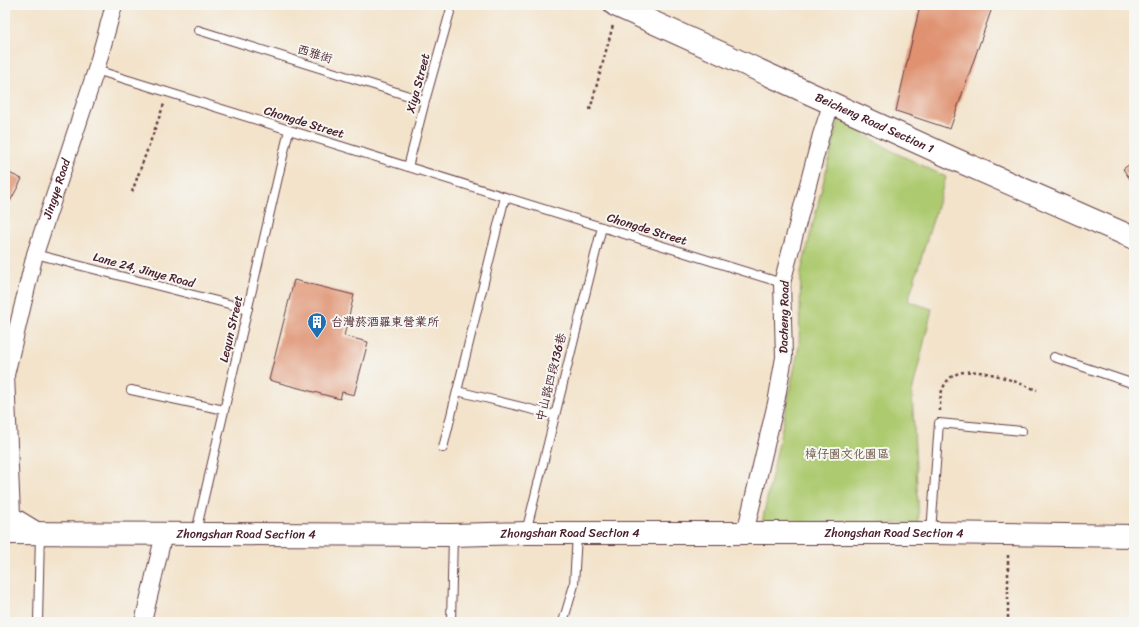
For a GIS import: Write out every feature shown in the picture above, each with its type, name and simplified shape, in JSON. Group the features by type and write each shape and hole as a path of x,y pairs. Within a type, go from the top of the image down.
{"main road":[{"name":"Beicheng Road Section 1","path":"617,6 832,102 952,158 1134,238"},
{"name":"Zhongshan Road Section 4","path":"5,533 453,535 526,533 931,533 1134,536"}],"street":[{"name":"Jingye Road","path":"40,532 12,515 5,375 35,254 96,70 114,5"},
{"name":"Dacheng Road","path":"745,533 776,403 784,357 782,284 821,135 832,102"},
{"path":"143,622 164,534"}],"lane":[{"name":"Xiya Street","path":"408,167 452,5"},
{"name":"西雅街","path":"198,30 425,101"},
{"name":"Chongde Street","path":"96,70 782,284"},
{"name":"Lequn Street","path":"196,534 289,130"},
{"path":"443,448 505,197"},
{"name":"中山路四段136巷","path":"526,533 554,415 602,227"},
{"name":"Lane 24, Jinye Road","path":"35,254 248,310"},
{"path":"1054,357 1134,384"},
{"path":"130,390 224,410"},
{"path":"457,391 554,415"},
{"path":"931,533 939,423 1022,431"},
{"path":"38,622 40,532"},
{"path":"564,622 574,584 577,533"},
{"path":"451,622 453,535"}],"path":[{"path":"590,110 617,6"},
{"path":"132,192 168,92"},
{"path":"939,423 944,386 950,378 958,373 967,371 986,373 1037,390"},
{"path":"1007,534 1008,622"}],"green space":[{"name":"樟仔園文化園區","path":"839,119 894,152 946,177 908,301 932,309 912,392 919,523 762,523 799,346 801,272"}],"building":[{"path":"920,5 993,5 950,129 896,111"},
{"path":"1134,161 1134,185 1123,169"},
{"path":"7,172 22,179 5,211 5,175"},
{"name":"台灣菸酒羅東營業所","path":"294,280 354,295 344,336 368,342 354,395 342,392 340,399 269,380"}],"place":[{"name":"台灣菸酒羅東營業所","path":"317,339"}]}
